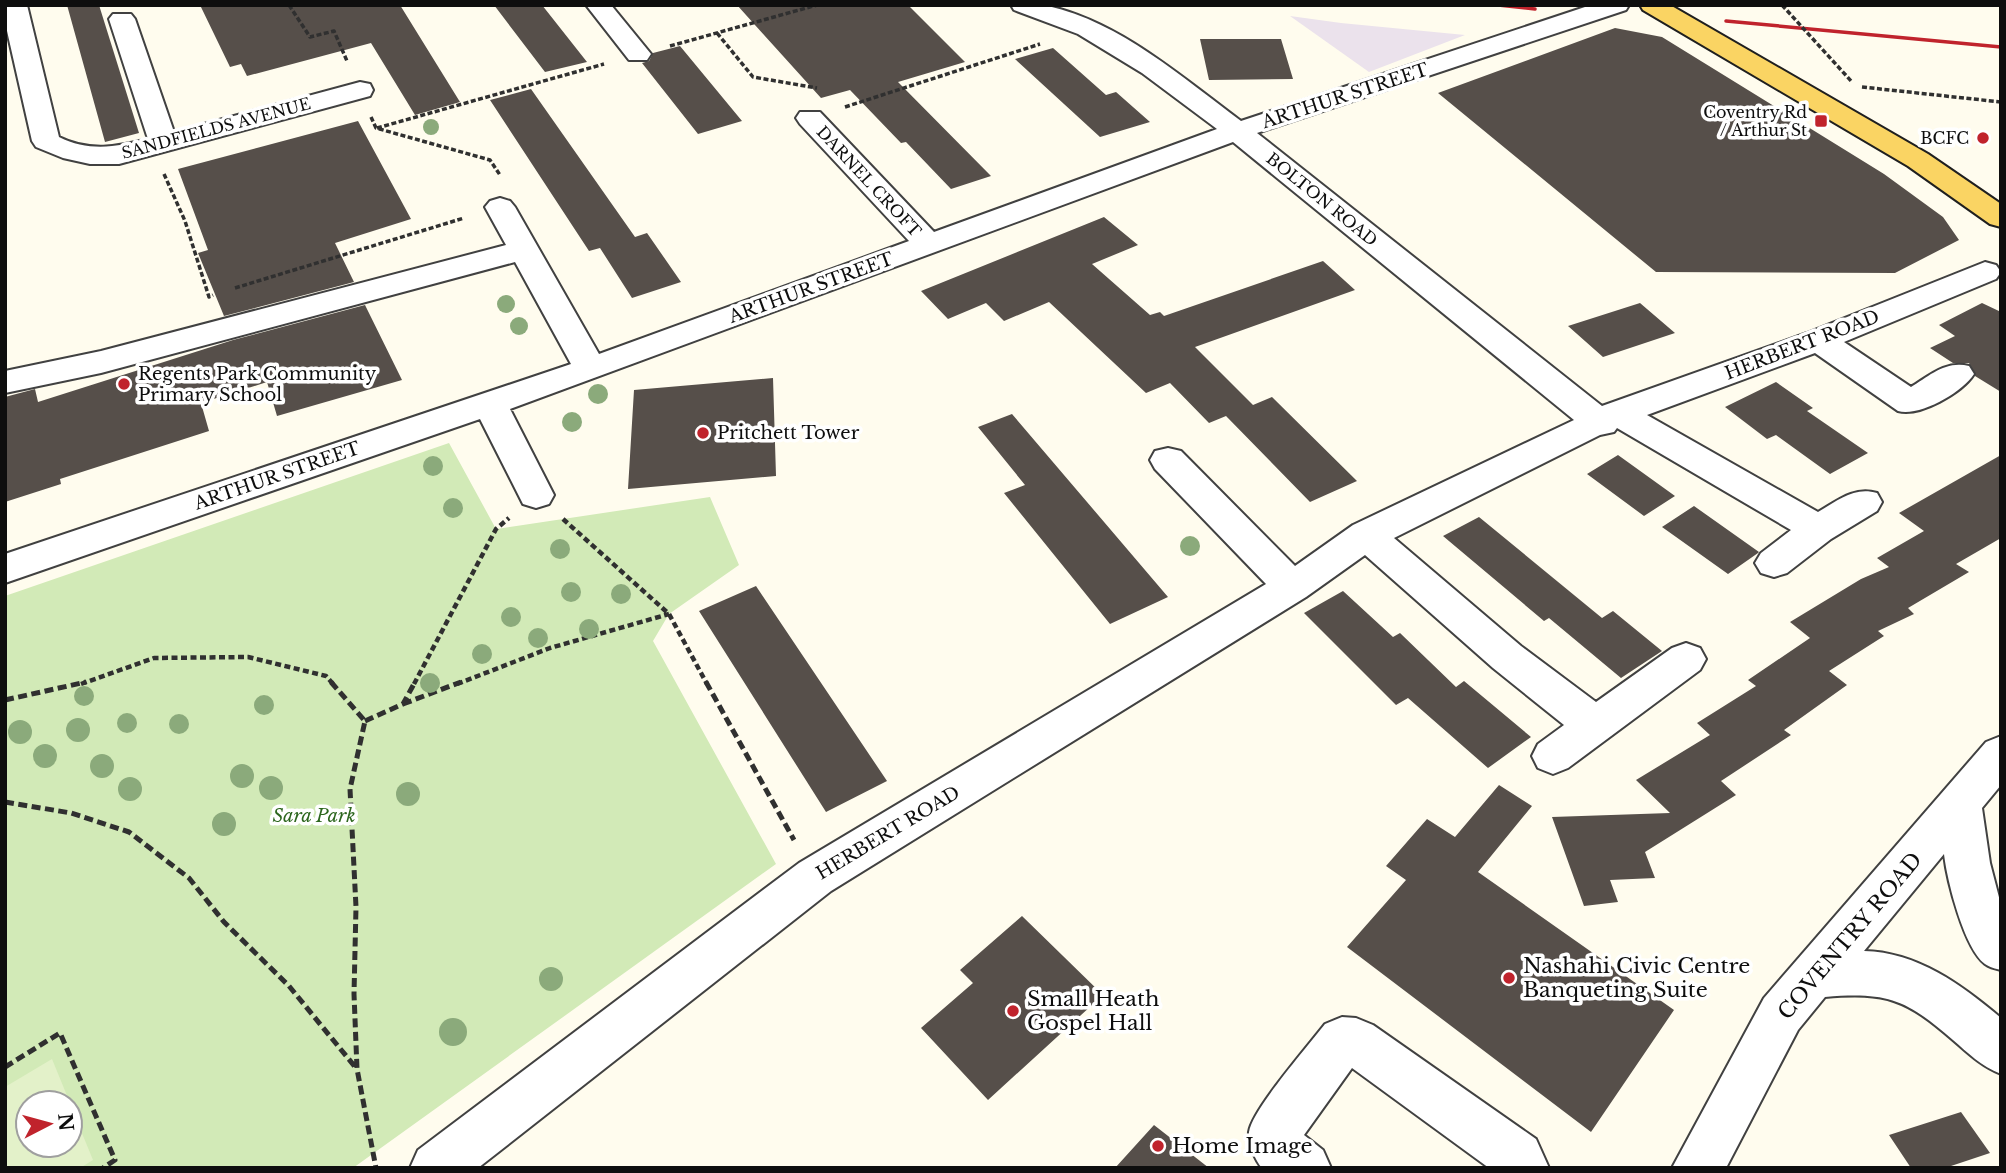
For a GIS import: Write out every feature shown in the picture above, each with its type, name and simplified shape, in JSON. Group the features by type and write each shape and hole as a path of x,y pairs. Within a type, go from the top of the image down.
{"main road":[{"path":"1652,5 1918,160 2001,218"}],"street":[{"name":"SANDFIELDS AVENUE","path":"14,5 46,142 66,152 89,157 158,146 360,90"},
{"path":"598,5 638,54"},
{"name":"BOLTON ROAD","path":"1023,5 1087,29 1151,67 1610,419"},
{"name":"ARTHUR STREET","path":"5,569 591,369 1237,131 1617,5"},
{"path":"122,19 158,146"},
{"name":"DARNEL CROFT","path":"823,114 929,244"},
{"path":"500,207 591,369"},
{"path":"5,382 101,362 524,250"},
{"name":"HERBERT ROAD","path":"436,1168 815,877 1293,587 1366,535 1610,419 1819,340 1985,272"},
{"path":"1819,340 1910,403 1957,374"},
{"path":"490,404 536,495"},
{"path":"1610,419 1818,529"},
{"path":"1168,460 1293,587"},
{"path":"1774,563 1818,529 1864,502"},
{"path":"1366,535 1507,657 1595,725"},
{"path":"1553,756 1686,659"},
{"name":"COVENTRY ROAD","path":"1698,1168 1781,1014 1810,976 1960,806 2001,754"},
{"path":"1960,806 1971,889 1988,932 2001,949"},
{"path":"1810,976 1867,973 1897,977 1941,999 2001,1050"},
{"path":"1305,1168 1277,1147 1275,1132 1342,1041 1356,1042 1518,1157 1523,1168"}],"path":[{"path":"289,5 310,37 334,31 376,128"},
{"path":"376,128 817,5"},
{"path":"1782,5 1852,82"},
{"path":"717,33 753,77 813,85 823,114 1087,29"},
{"path":"1841,85 2001,102"},
{"path":"158,146 209,296 500,207 513,195 490,160 376,128"},
{"path":"402,704 496,529 536,495 669,614 815,877"},
{"path":"365,721 402,704 550,648 669,614"},
{"path":"5,700 80,684 154,658 248,657 326,676 365,721"},
{"path":"365,721 349,789 356,906 356,1069 376,1168"},
{"path":"5,802 71,813 129,832 189,878 224,922 289,986 356,1069"},
{"path":"5,1067 60,1033 115,1160 103,1168"}],"shaded area":[{"path":"1290,16 1341,23 1465,35 1369,72"}],"green space":[{"name":"Sara Park","path":"449,443 496,529 710,497 739,565 669,614 653,641 776,864 353,1168 5,1168 5,596"},
{"path":"52,1059 64,1089 14,1089 14,1159 84,1159 84,1138 93,1160 80,1168 5,1168 5,1087"}],"building":[{"path":"67,5 99,5 139,133 105,142"},
{"path":"200,5 400,5 460,102 415,115 371,43 247,76 241,64 230,67"},
{"path":"494,5 542,5 587,62 545,72"},
{"path":"737,5 908,5 965,62 898,82 991,176 951,189 906,142 901,143 850,90 821,98"},
{"path":"1615,28 1662,37 1884,174 1943,217 1959,240 1895,273 1656,272 1438,93"},
{"path":"1200,39 1281,39 1293,79 1209,80"},
{"path":"680,46 742,121 698,134 642,63 649,61 653,53"},
{"path":"1053,48 1106,95 1116,92 1150,122 1100,137 1015,59"},
{"path":"531,89 635,237 647,233 681,282 632,298 600,248 589,251 490,100"},
{"path":"358,121 411,219 335,243 354,282 224,316 198,253 208,250 178,169"},
{"path":"1104,217 1138,245 1092,264 1150,315 1160,312 1164,316 1323,261 1355,290 1195,347 1253,405 1272,397 1357,481 1310,502 1226,416 1209,423 1170,383 1146,393 1049,302 1004,321 986,303 948,319 921,291"},
{"path":"1640,303 1675,333 1603,357 1568,326"},
{"path":"1982,303 2001,312 2001,392 1975,376 1969,363 1953,363 1930,348 1955,336 1939,325"},
{"path":"365,305 402,380 277,416 267,382 201,403 209,431 60,479 61,484 5,502 5,397 35,389 38,402 233,340"},
{"name":"Pritchett Tower","path":"773,378 776,476 628,489 634,390"},
{"path":"1776,382 1813,408 1807,411 1868,453 1830,474 1776,435 1767,439 1725,407"},
{"path":"1012,414 1168,597 1110,624 1004,493 1025,485 978,427"},
{"path":"1618,455 1675,496 1644,516 1587,474"},
{"path":"2001,455 2001,538 1956,564 1969,572 1908,608 1914,614 1878,631 1884,636 1829,671 1847,685 1784,730 1791,735 1721,781 1736,795 1645,852 1655,878 1610,880 1618,902 1584,906 1552,817 1670,813 1636,780 1710,735 1697,723 1756,686 1748,680 1810,638 1790,622 1861,579 1889,567 1877,558 1924,531 1899,513"},
{"path":"1694,506 1759,552 1728,574 1662,527"},
{"path":"1479,517 1602,618 1613,611 1662,651 1621,678 1549,618 1544,621 1443,536"},
{"path":"756,586 887,781 826,812 699,611"},
{"path":"1343,591 1393,637 1400,633 1456,687 1464,681 1531,737 1488,768 1408,698 1396,705 1304,613"},
{"name":"Nashahi Civic Centre Banqueting Suite","path":"1499,785 1532,806 1478,872 1674,1010 1591,1132 1347,947 1406,880 1386,866 1427,819 1455,837"},
{"name":"Small Heath Gospel Hall","path":"1022,916 1103,995 988,1100 921,1028 973,983 960,970"},
{"path":"1961,1112 1990,1153 1945,1168 1911,1168 1889,1135"},
{"name":"Home Image","path":"1154,1125 1209,1168 1115,1168"}],"railway":[{"path":"1498,5 1535,9"},
{"path":"1726,21 2001,47"}],"place":[{"name":"Coventry Rd / Arthur St","path":"1821,121"},
{"name":"BCFC","path":"1983,138"},
{"name":"Regents Park Community Primary School","path":"124,384"},
{"name":"Pritchett Tower","path":"703,433"},
{"name":"Nashahi Civic Centre Banqueting Suite","path":"1509,978"},
{"name":"Small Heath Gospel Hall","path":"1013,1011"},
{"name":"Home Image","path":"1158,1146"}]}
